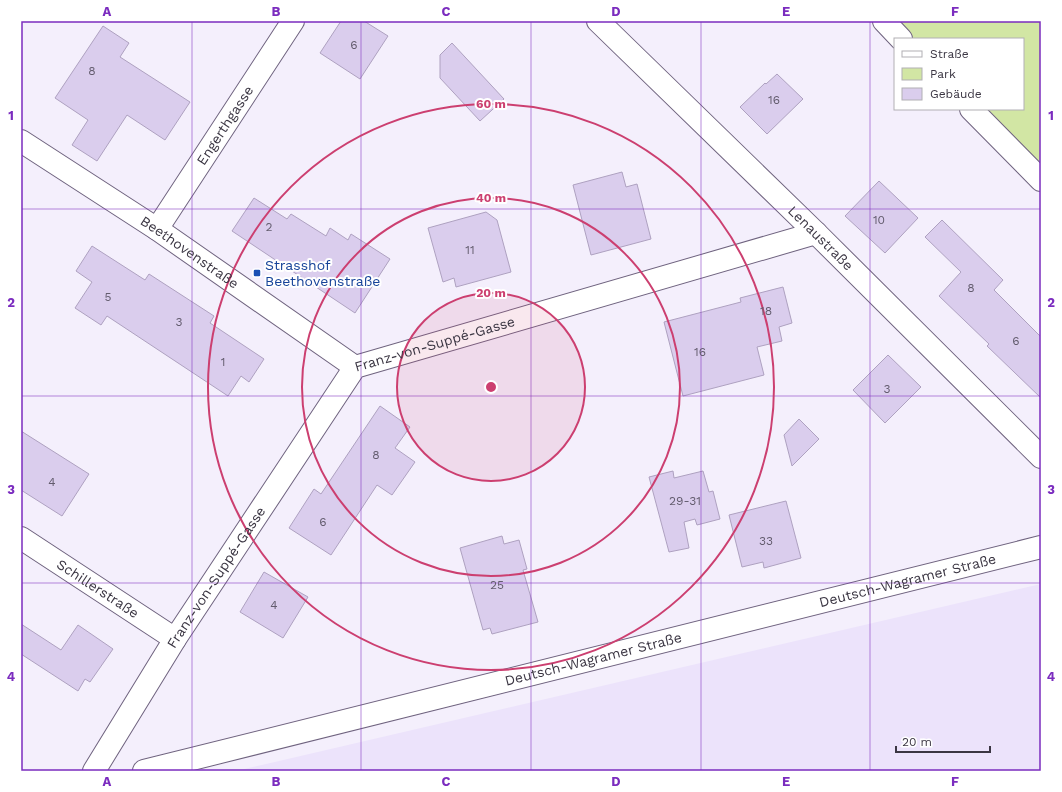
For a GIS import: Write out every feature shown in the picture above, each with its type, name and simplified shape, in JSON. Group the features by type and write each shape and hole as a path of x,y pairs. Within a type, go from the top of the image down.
{"street":[{"name":"Engerthgasse","path":"157,229 293,21"},
{"name":"Lenaustraße","path":"598,21 816,233 1041,456"},
{"path":"884,21 900,38"},
{"path":"972,110 1041,180"},
{"name":"Beethovenstraße","path":"21,141 157,229 355,367"},
{"name":"Franz-von-Suppé-Gasse","path":"94,771 175,639 355,367 816,233"},
{"name":"Schillerstraße","path":"21,538 175,639"},
{"name":"Deutsch-Wagramer Straße","path":"144,771 1041,547"}],"shaded area":[{"path":"1041,584 1041,771 236,771"}],"green space":[{"path":"886,21 1041,21 1041,176 975,110 1024,110 1024,38 903,38"}],"building":[{"path":"341,21 364,21 388,36 360,79 320,53"},
{"path":"103,26 129,43 120,57 190,102 165,140 127,115 97,161 72,145 88,120 55,98"},
{"path":"452,43 504,99 480,121 440,78 440,55"},
{"path":"777,74 803,99 767,134 740,107 765,83 766,84"},
{"path":"622,172 626,187 637,184 651,239 591,255 573,185"},
{"path":"879,181 918,218 885,253 845,216"},
{"path":"254,198 287,219 291,214 326,236 330,228 348,240 351,234 390,259 355,313 232,231"},
{"path":"486,212 497,220 511,272 456,287 454,278 443,282 428,228"},
{"path":"942,220 1003,280 994,290 1041,337 1041,398 987,346 989,344 939,296 961,272 925,237"},
{"path":"92,246 145,280 149,274 214,316 210,323 264,359 249,382 241,376 228,396 107,316 101,325 75,308 92,282 76,271"},
{"path":"783,287 792,323 779,327 782,341 757,347 764,375 683,396 664,322 741,302 740,298"},
{"path":"888,355 921,387 885,423 853,390"},
{"path":"380,406 410,427 395,448 415,462 392,495 377,485 331,555 289,528 314,489 321,494"},
{"path":"799,419 819,439 792,466 784,435"},
{"path":"21,431 89,474 62,516 21,490"},
{"path":"673,471 674,478 703,471 709,492 713,491 720,519 697,525 695,519 684,522 689,548 669,552 649,477"},
{"path":"786,501 801,558 764,568 763,562 742,567 729,515"},
{"path":"502,536 504,544 519,540 527,569 523,570 538,622 492,634 490,628 483,630 460,548"},
{"path":"264,572 308,597 283,638 240,612"},
{"path":"21,624 61,650 78,625 113,649 90,682 85,679 78,691 21,654"}],"place":[{"name":"Strasshof Beethovenstraße","path":"257,273"}]}
